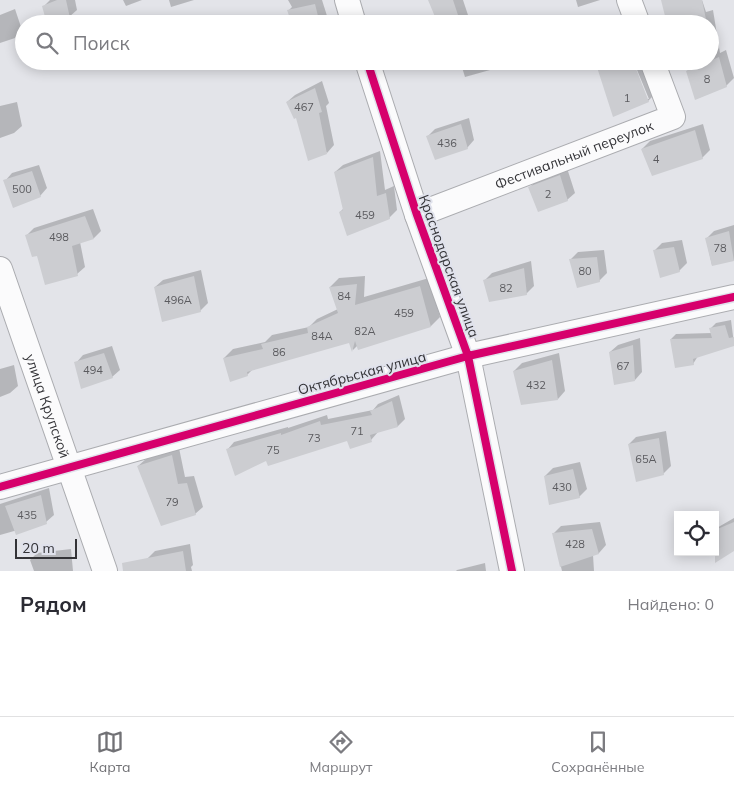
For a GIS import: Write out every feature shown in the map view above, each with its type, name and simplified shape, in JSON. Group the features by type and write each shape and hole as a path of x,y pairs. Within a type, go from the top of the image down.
{"street":[{"path":"629,0 635,15"},
{"name":"Краснодарская улица","path":"370,70 417,215 468,356 512,571"},
{"name":"Фестивальный переулок","path":"417,215 674,117 656,70"},
{"name":"улица Крупской","path":"0,269 105,571"},
{"name":"Октябрьская улица","path":"0,487 468,356 734,297"}],"building":[{"path":"57,0 66,0 69,15 44,15 42,6"},
{"path":"428,0 453,0 458,15 434,15"},
{"path":"661,0 702,0 705,15 665,15"},
{"path":"315,4 318,15 289,15 287,10"},
{"path":"719,57 727,87 695,100 686,71 719,70"},
{"path":"598,70 637,70 649,102 613,117"},
{"path":"315,88 322,112 319,113 327,154 308,161 296,118 294,119 286,102"},
{"path":"461,124 468,149 435,160 426,136"},
{"path":"695,130 703,159 652,176 641,149"},
{"path":"373,157 377,196 386,193 390,219 347,236 339,212 343,210 334,172"},
{"path":"32,171 41,197 13,208 3,180"},
{"path":"560,175 568,201 538,212 528,187"},
{"path":"85,216 94,239 72,246 78,276 45,285 37,256 32,257 25,235"},
{"path":"729,231 734,261 712,266 705,238"},
{"path":"674,247 680,272 660,278 653,250"},
{"path":"597,257 600,282 577,288 569,259"},
{"path":"524,268 527,295 489,302 483,280"},
{"path":"194,276 201,312 162,322 154,287"},
{"path":"357,284 355,305 420,286 431,327 358,350 355,341 352,352 349,343 247,372 248,376 230,382 223,358 263,349 261,344 308,333 307,327 338,313 329,287"},
{"path":"725,325 729,338 734,337 734,346 693,359 694,365 675,368 670,339 712,338 709,328"},
{"path":"633,345 635,381 614,385 609,352"},
{"path":"104,353 113,378 81,389 74,362"},
{"path":"552,360 558,400 521,405 513,371"},
{"path":"392,401 398,427 370,435 372,442 350,449 347,441 268,466 266,461 235,476 226,449 281,433 281,435 320,421 321,425 372,415 370,411"},
{"path":"659,438 664,475 636,482 628,444"},
{"path":"172,455 178,484 187,483 196,515 161,526 137,466"},
{"path":"573,469 580,498 549,505 544,476"},
{"path":"41,495 47,524 16,535 5,506"},
{"path":"734,522 734,551 715,563 715,556 719,556 719,528"},
{"path":"592,529 599,554 560,567 552,533"},
{"path":"183,551 186,571 123,571 122,563"}],"cycle path":[{"path":"370,70 417,215 468,356 512,571"},
{"path":"0,487 468,356 734,297"}]}
